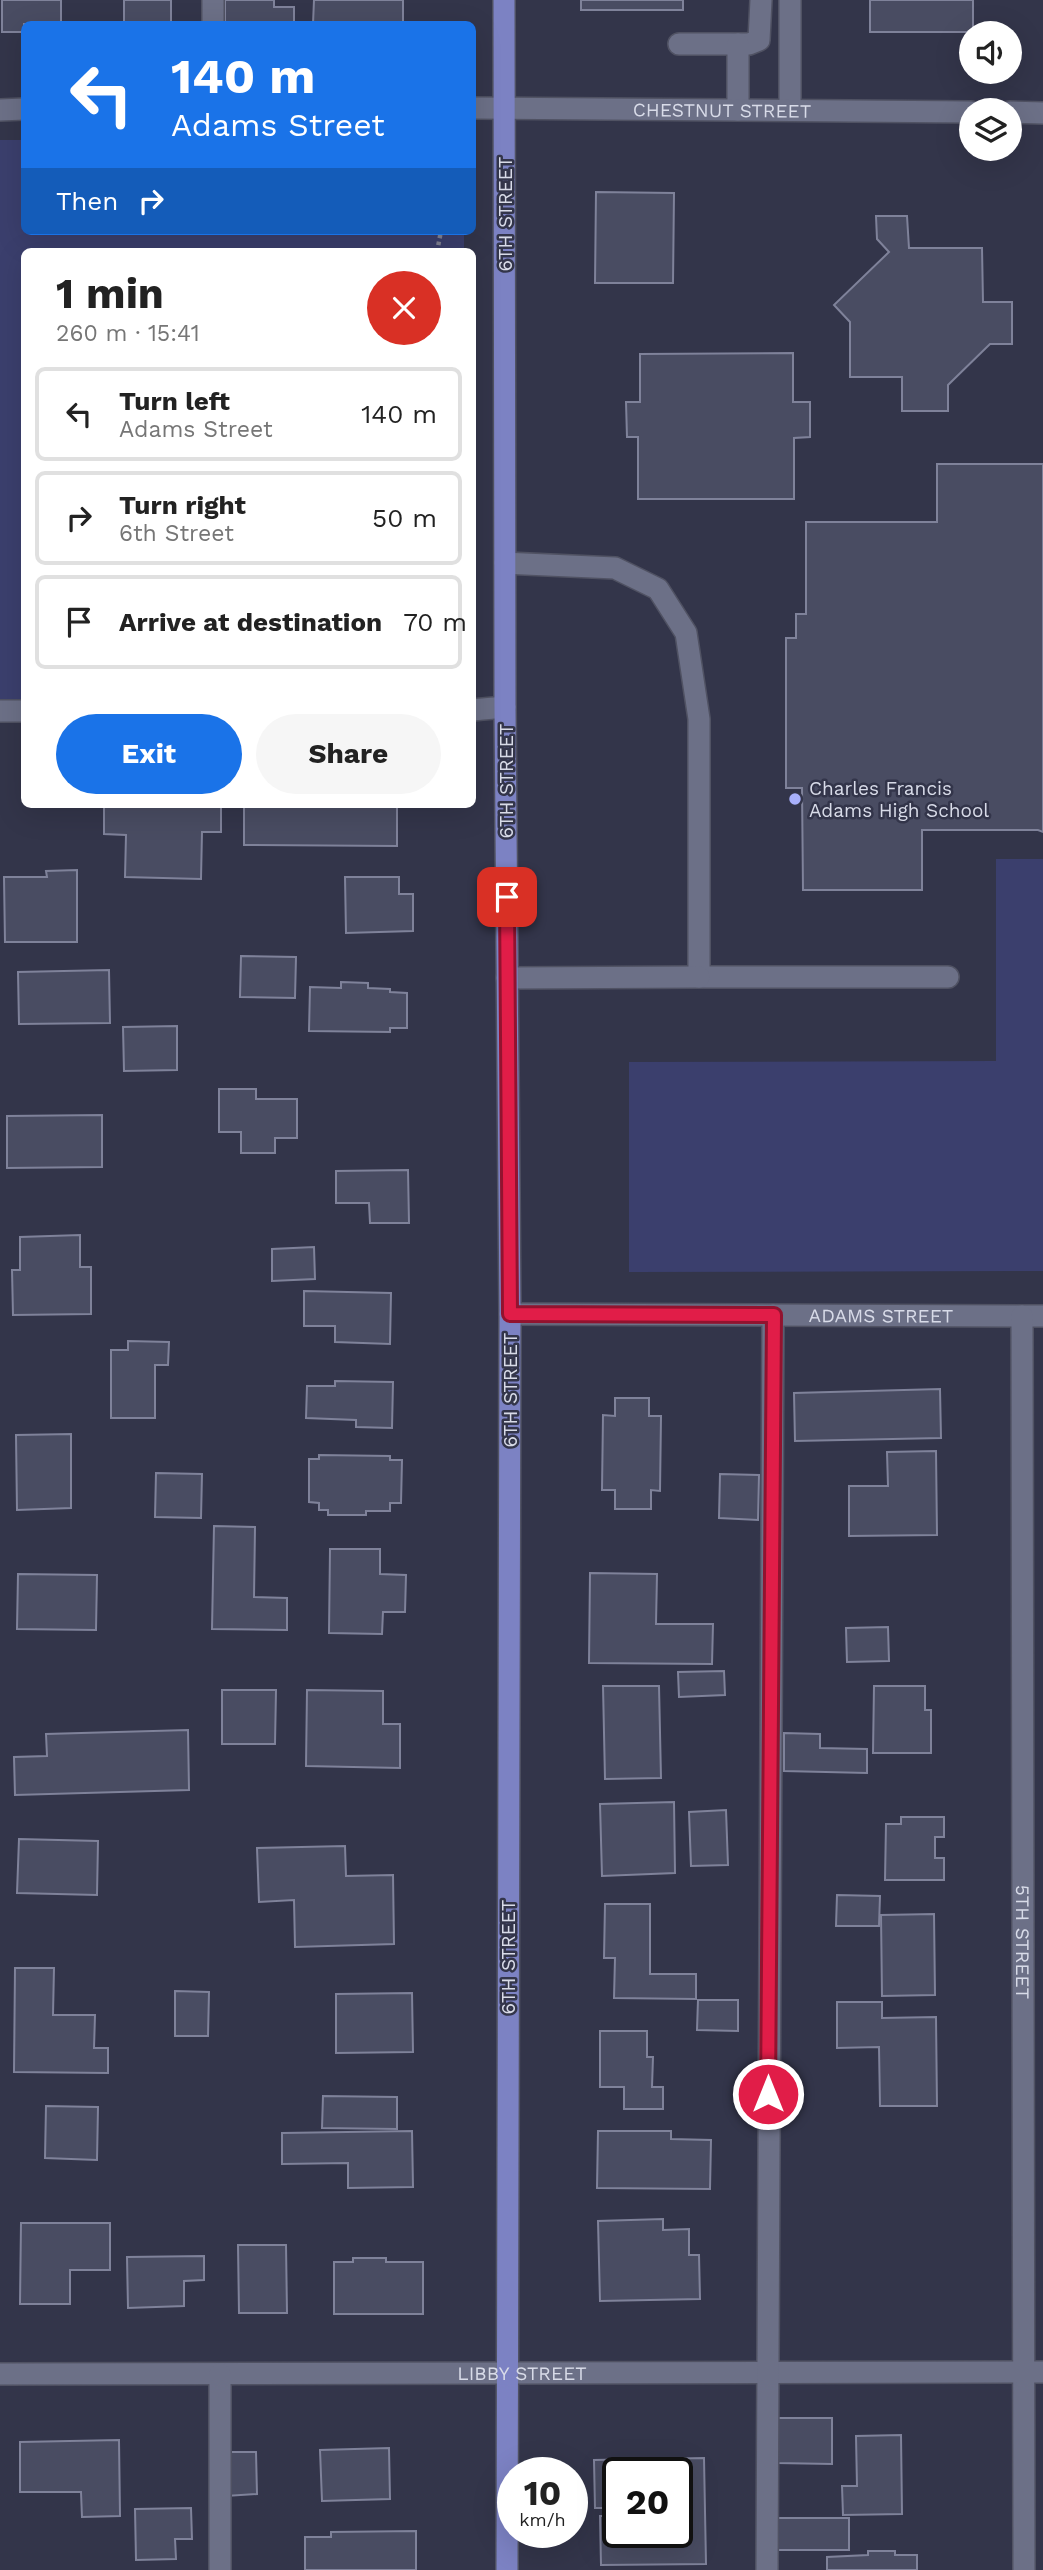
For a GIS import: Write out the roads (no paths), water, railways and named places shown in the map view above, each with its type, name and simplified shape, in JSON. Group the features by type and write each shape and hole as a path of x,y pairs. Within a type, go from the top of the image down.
{"main road":[{"name":"6TH STREET","path":"504,0 505,707 510,1314 507,2570"}],"street":[{"path":"213,0 213,21"},
{"path":"679,44 738,44 760,40 761,0"},
{"path":"790,0 790,110"},
{"path":"738,44 738,110"},
{"name":"CHESTNUT STREET","path":"476,108 959,112"},
{"path":"0,110 21,110"},
{"path":"1022,112 1043,113"},
{"path":"505,563 615,568 658,589 686,633 699,719 699,977"},
{"path":"476,709 505,707"},
{"path":"0,711 21,711"},
{"path":"508,978 948,977"},
{"name":"ADAMS STREET","path":"510,1314 1032,1316"},
{"path":"767,2570 774,1315"},
{"name":"5TH STREET","path":"1024,2570 1033,2372 1032,1316"},
{"name":"LIBBY STREET","path":"0,2374 1033,2372"},
{"path":"220,2374 220,2570"}],"place":[{"name":"Charles Francis Adams High School","path":"795,799"}]}
